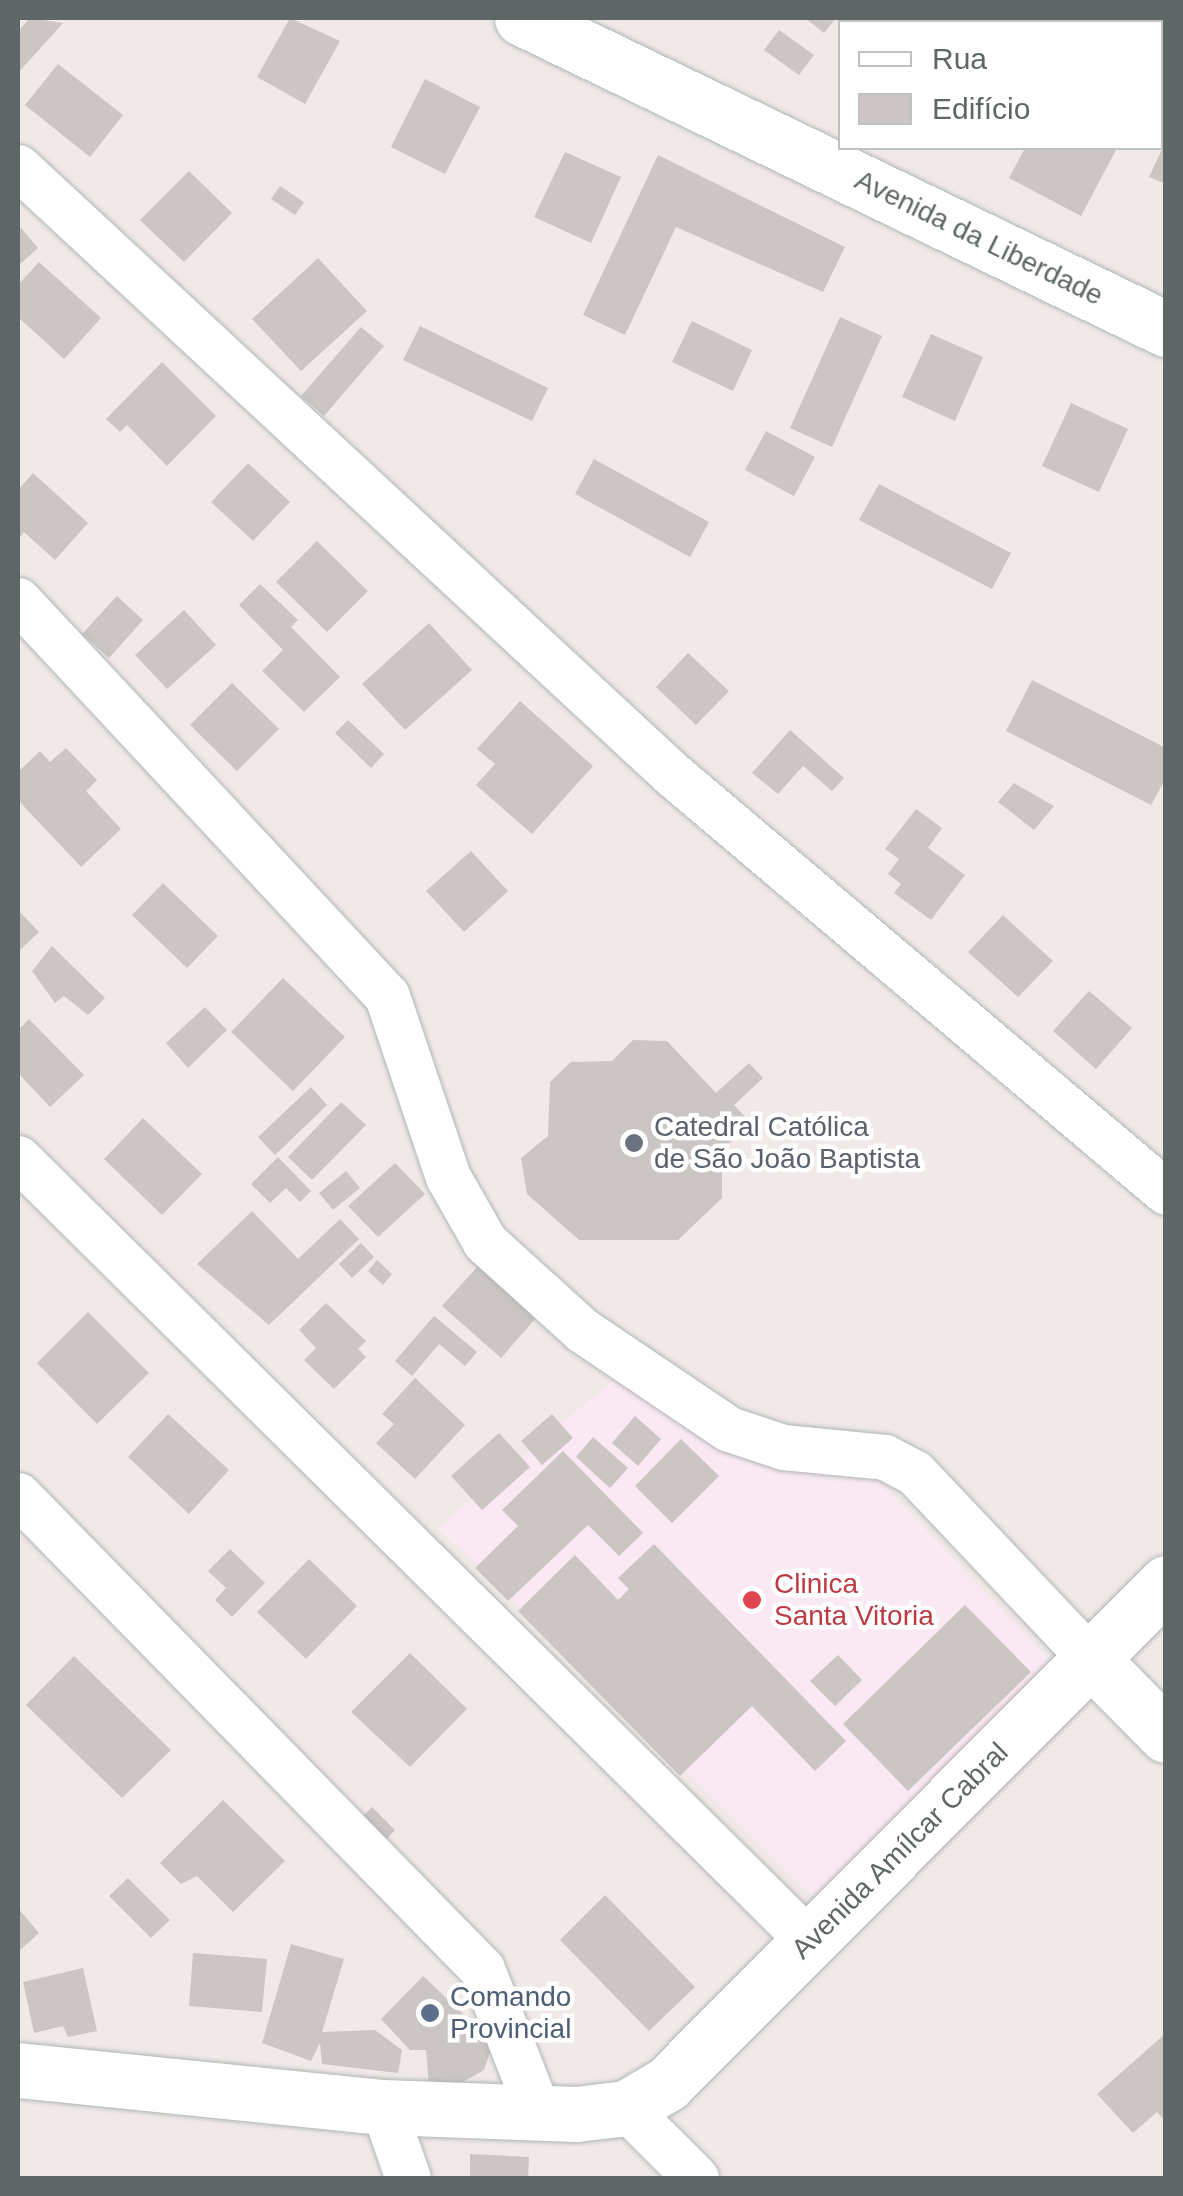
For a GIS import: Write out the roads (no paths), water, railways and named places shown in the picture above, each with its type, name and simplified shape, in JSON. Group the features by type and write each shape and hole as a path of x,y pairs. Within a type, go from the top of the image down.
{"street":[{"name":"Avenida da Liberdade","path":"522,18 1166,328"},
{"path":"18,167 672,774 1166,1192"},
{"path":"18,600 387,996 448,1177 485,1242 582,1330 729,1429 782,1447 886,1456 915,1473 1166,1735"},
{"path":"18,1158 810,1942"},
{"path":"18,1496 482,1970 538,2112"},
{"name":"Avenida Amílcar Cabral","path":"626,2108 667,2084 1090,1658 1159,1602"},
{"path":"18,2070 383,2106 538,2112 626,2108 696,2178"},
{"path":"383,2106 408,2178"}],"place":[{"name":"Catedral Católica de São João Baptista","path":"634,1143"},
{"name":"Clinica Santa Vitoria","path":"752,1600"},
{"name":"Comando Provincial","path":"430,2013"}]}
